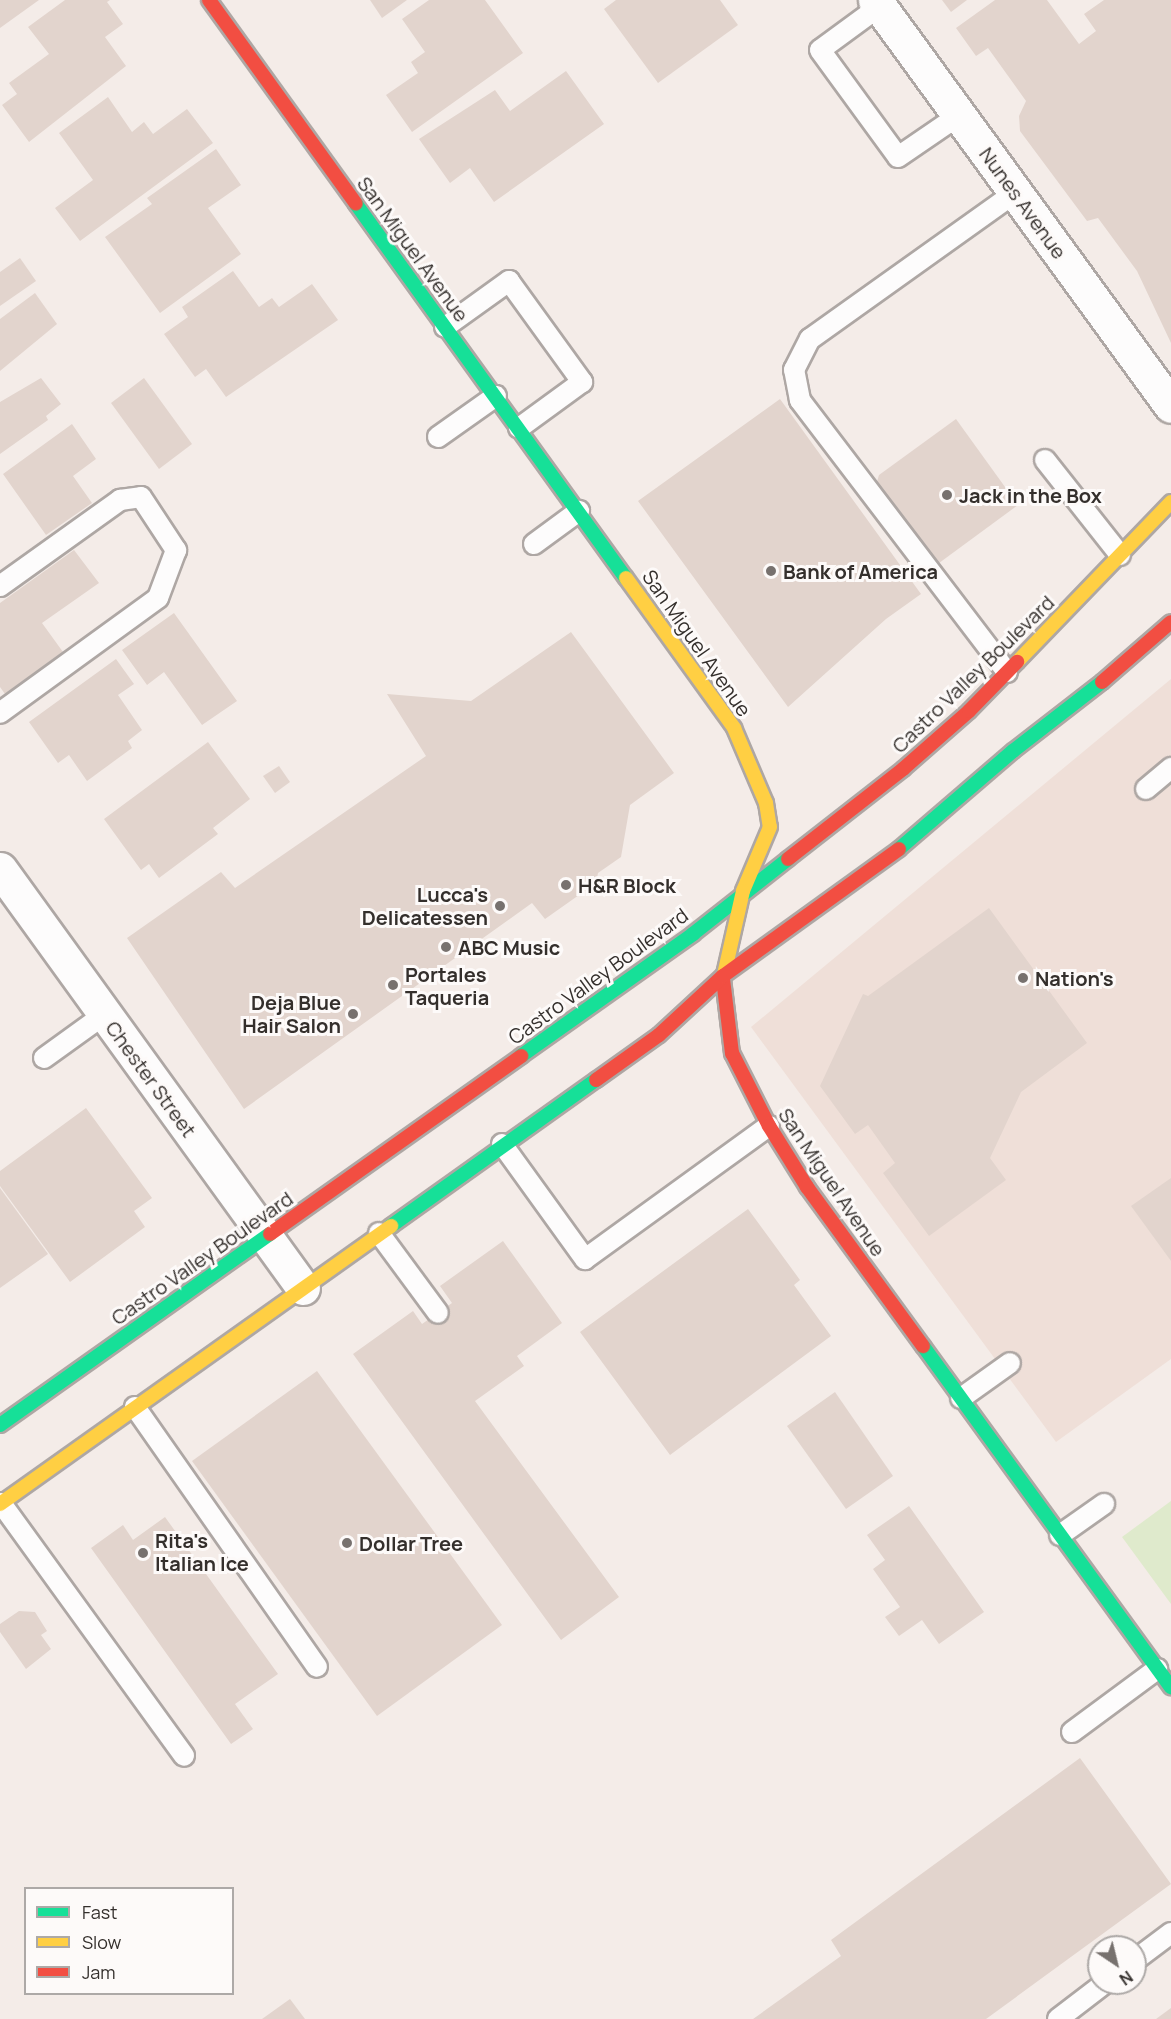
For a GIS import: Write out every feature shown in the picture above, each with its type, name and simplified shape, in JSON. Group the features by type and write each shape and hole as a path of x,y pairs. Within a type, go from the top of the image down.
{"main road":[{"name":"San Miguel Avenue","path":"209,0 704,683 738,738 766,803 770,827 742,891 723,976 732,1053 769,1126 807,1187 1171,1687"},
{"name":"Castro Valley Boulevard","path":"4,1414 266,1237 693,934 742,891 903,769 1007,672 1171,502"},
{"path":"0,1504 502,1144 659,1035 723,976 899,849 1012,751 1137,655 1171,622"}],"street":[{"name":"Nunes Avenue","path":"878,3 1171,406"},
{"name":"Chester Street","path":"0,869 303,1288"}],"lane":[{"path":"878,3 820,50 898,157 958,116"},
{"path":"1007,672 800,400 794,370 810,339 1015,193"},
{"path":"445,327 509,281 582,382 519,428"},
{"path":"438,437 496,396"},
{"path":"1045,460 1120,555"},
{"path":"0,586 120,500 141,497 176,550 158,598 0,713"},
{"path":"534,544 579,511"},
{"path":"1146,789 1171,768"},
{"path":"44,1058 105,1014"},
{"path":"502,1144 585,1259 769,1126"},
{"path":"379,1233 438,1313"},
{"path":"961,1398 1010,1364"},
{"path":"135,1407 317,1667"},
{"path":"1060,1535 1104,1503"},
{"path":"0,1504 184,1756"},
{"path":"1072,1732 1157,1669"},
{"path":"1147,1951 1171,1933"},
{"path":"1058,2019 1089,1995"}],"shaded area":[{"path":"1171,679 1171,1359 1056,1442 751,1027"}],"green space":[{"path":"1171,1501 1171,1604 1122,1537"}],"building":[{"path":"0,0 39,0 0,28"},
{"path":"65,0 110,0 107,2 123,24 105,37 126,66 29,142 2,105 17,94 9,83 49,54 28,27"},
{"path":"370,0 407,0 382,18"},
{"path":"429,0 485,0 523,53 412,132 386,95 418,73 411,62 425,52 402,19"},
{"path":"616,0 720,0 738,25 658,83 604,9"},
{"path":"942,0 967,0 951,12"},
{"path":"995,0 1047,0 1079,44 1096,31 1084,14 1104,0 1171,0 1171,343 1137,271 1098,218 1087,221 1020,131 1019,116 1026,101 988,48 976,56 956,28"},
{"path":"566,71 604,124 494,202 470,168 450,183 419,139 495,90 510,111"},
{"path":"108,97 132,132 144,122 153,134 187,109 213,143 80,241 55,208 93,180 59,133"},
{"path":"216,149 241,185 208,208 241,254 160,313 105,237 152,204 147,198"},
{"path":"20,258 36,281 0,306 0,272"},
{"path":"233,271 259,307 272,298 279,307 312,284 338,320 226,397 206,369 195,377 164,334 188,317 182,307"},
{"path":"35,293 57,324 0,371 0,319"},
{"path":"41,378 61,404 46,416 48,420 0,454 0,402"},
{"path":"144,378 192,444 159,469 111,403"},
{"name":"Bank of America","path":"780,399 921,594 886,619 788,707 638,501"},
{"name":"Jack in the Box","path":"956,419 1018,505 935,566 876,485 879,475"},
{"path":"72,424 96,459 73,476 92,503 46,535 3,474"},
{"path":"74,550 99,583 42,623 63,652 5,694 0,687 0,603"},
{"path":"174,613 237,701 202,725 164,672 147,685 122,650"},
{"path":"571,632 674,773 630,805 621,857 598,873 596,883 545,919 532,903 244,1109 127,938 221,872 235,888 426,756 387,694 471,701"},
{"path":"116,659 134,684 118,695 142,730 128,741 132,748 87,781 69,755 58,763 29,722"},
{"path":"208,742 250,799 213,828 218,834 159,878 149,864 141,870 104,819"},
{"path":"279,766 290,782 275,793 263,776"},
{"path":"989,908 1087,1043 1021,1092 990,1158 1006,1180 929,1236 883,1173 895,1163 868,1125 855,1134 820,1086 863,994 868,996"},
{"path":"86,1108 152,1198 134,1211 145,1227 70,1282 0,1186 0,1171"},
{"path":"1171,1178 1171,1261 1131,1206"},
{"path":"0,1188 48,1254 0,1288"},
{"path":"748,1209 800,1280 794,1285 831,1336 670,1455 580,1332"},
{"path":"503,1241 562,1323 517,1356 524,1366 475,1401 619,1597 561,1640 353,1354 413,1311 422,1324 452,1303 440,1286"},
{"name":"Dollar Tree","path":"317,1371 502,1625 377,1716 192,1461"},
{"path":"835,1392 893,1476 846,1509 787,1426"},
{"path":"909,1506 984,1612 939,1644 922,1620 899,1636 885,1617 900,1607 873,1569 885,1560 867,1535"},
{"path":"165,1517 278,1674 235,1704 253,1729 231,1744 91,1548 123,1525 133,1540"},
{"path":"19,1611 35,1612 47,1631 41,1635 51,1649 26,1669 0,1632 0,1624"},
{"path":"1080,1758 1171,1884 1101,1935 1087,1935 1087,1945 986,2019 753,2019 841,1956 831,1940"},
{"path":"290,1999 305,2019 262,2019"},
{"path":"1171,2008 1171,2019 1156,2019"}],"traffic: fast":[{"path":"356,204 626,578"},
{"path":"899,849 1013,751 1102,682"},
{"path":"521,1056 693,934 788,859"},
{"path":"391,1226 596,1080"},
{"path":"0,1425 270,1234"},
{"path":"923,1346 1171,1687"}],"traffic: slow":[{"path":"1017,662 1171,502"},
{"path":"626,578 734,728 766,803 770,827 743,891 723,979"},
{"path":"0,1504 391,1226"}],"traffic: jam":[{"path":"209,0 356,204"},
{"path":"1102,682 1171,622"},
{"path":"788,859 903,769 969,711 1017,662"},
{"path":"596,1080 659,1035 723,976 899,849"},
{"path":"723,979 732,1053 769,1126 807,1187 923,1346"},
{"path":"270,1234 521,1056"}],"place":[{"name":"Jack in the Box","path":"947,495"},
{"name":"Bank of America","path":"771,571"},
{"name":"H&R Block","path":"566,885"},
{"name":"Lucca's Delicatessen","path":"500,906"},
{"name":"ABC Music","path":"446,947"},
{"name":"Nation's","path":"1023,978"},
{"name":"Portales Taqueria","path":"393,985"},
{"name":"Deja Blue Hair Salon","path":"353,1014"},
{"name":"Dollar Tree","path":"347,1543"},
{"name":"Rita's Italian Ice","path":"143,1553"}]}
